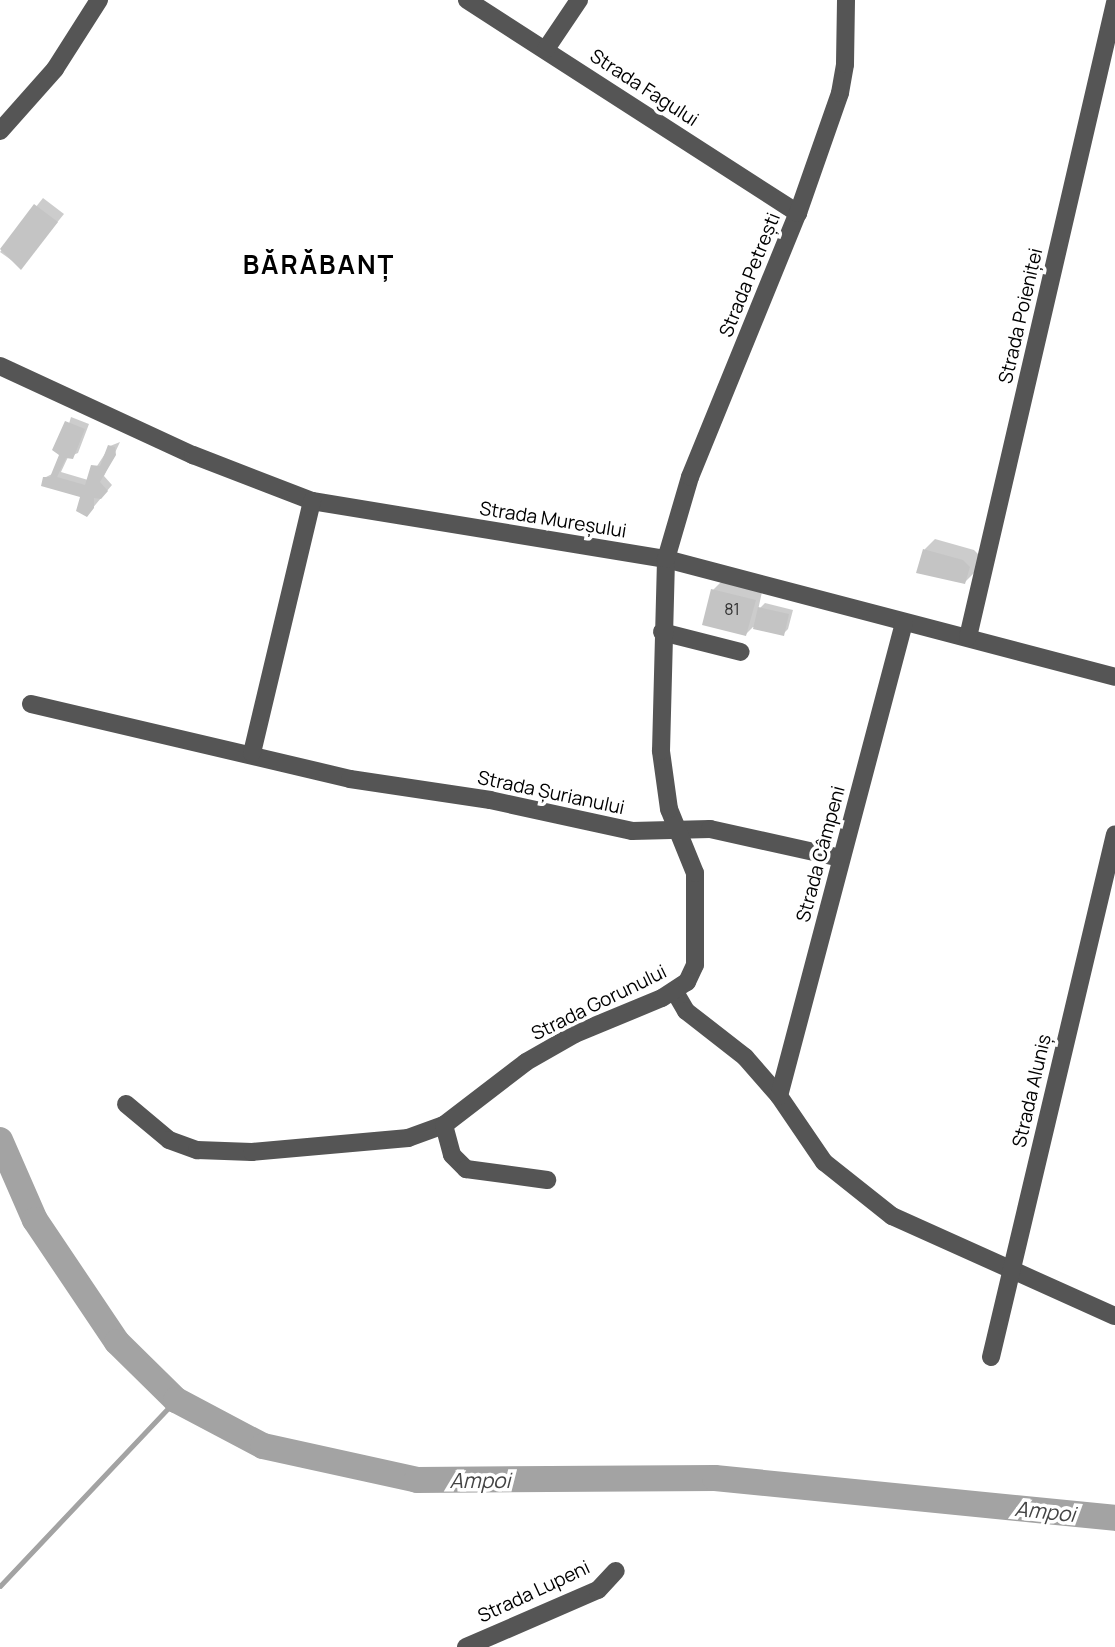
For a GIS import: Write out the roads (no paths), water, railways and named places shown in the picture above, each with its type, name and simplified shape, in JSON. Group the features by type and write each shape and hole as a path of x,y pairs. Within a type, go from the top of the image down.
{"street":[{"path":"0,131 55,69 99,0"},
{"name":"Strada Fagului","path":"467,0 797,212"},
{"path":"546,49 579,0"},
{"name":"Strada Petrești","path":"666,559 687,487 797,212 840,93 845,64 846,0"},
{"name":"Strada Poieniței","path":"968,637 1115,3"},
{"name":"Strada Mureșului","path":"0,366 193,455 312,501 666,559 1115,677"},
{"path":"252,753 312,501"},
{"name":"Strada Gorunului","path":"125,1104 169,1140 222,1153 388,1142 444,1125 526,1062 575,1034 675,992 687,982 695,965 698,914 691,855 675,827 661,751 666,559"},
{"name":"Strada Câmpeni","path":"779,1096 904,623"},
{"path":"662,632 741,652"},
{"name":"Strada Șurianului","path":"31,704 252,753 350,779 489,800 632,831 675,827 710,829 842,858"},
{"name":"Strada Aluniș","path":"991,1357 1115,834"},
{"path":"675,992 686,1011 745,1057 779,1096 814,1149 838,1175 892,1216 1010,1273 1115,1316"},
{"path":"444,1125 452,1155 466,1169 547,1180"},
{"name":"Strada Lupeni","path":"466,1647 597,1590 616,1571"}],"waterway":[{"name":"Ampoi","path":"0,1140 35,1220 117,1342 176,1400 263,1446 417,1480 715,1478 1115,1518"},
{"path":"0,1586 176,1400"}],"district":[{"name":"BĂRĂBANȚ","path":"319,265"}]}
